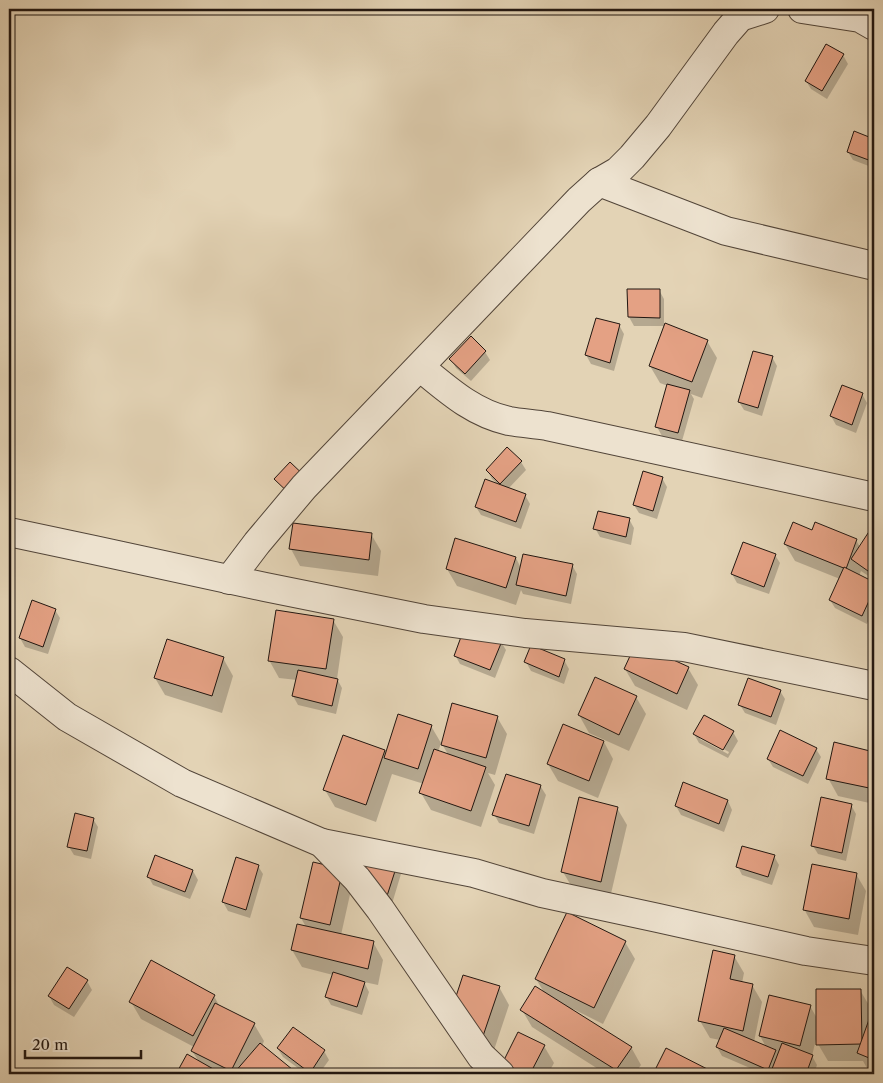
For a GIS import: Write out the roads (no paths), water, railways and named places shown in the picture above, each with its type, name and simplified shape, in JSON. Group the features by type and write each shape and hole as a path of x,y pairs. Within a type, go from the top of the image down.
{"street":[{"path":"229,580 304,487 572,207 599,182 618,171 632,157 658,126 726,33 740,17 765,9"},
{"path":"802,9 860,18 874,26"},
{"path":"599,182 726,231 874,266"},
{"path":"420,367 460,400 486,414 508,421 547,426 874,497"},
{"path":"9,532 229,580 433,620 525,633 684,647 874,686"},
{"path":"9,671 67,717 182,783 322,843 474,873 542,893 806,951 874,961"},
{"path":"322,843 357,879 380,908 481,1056 500,1074"}]}
